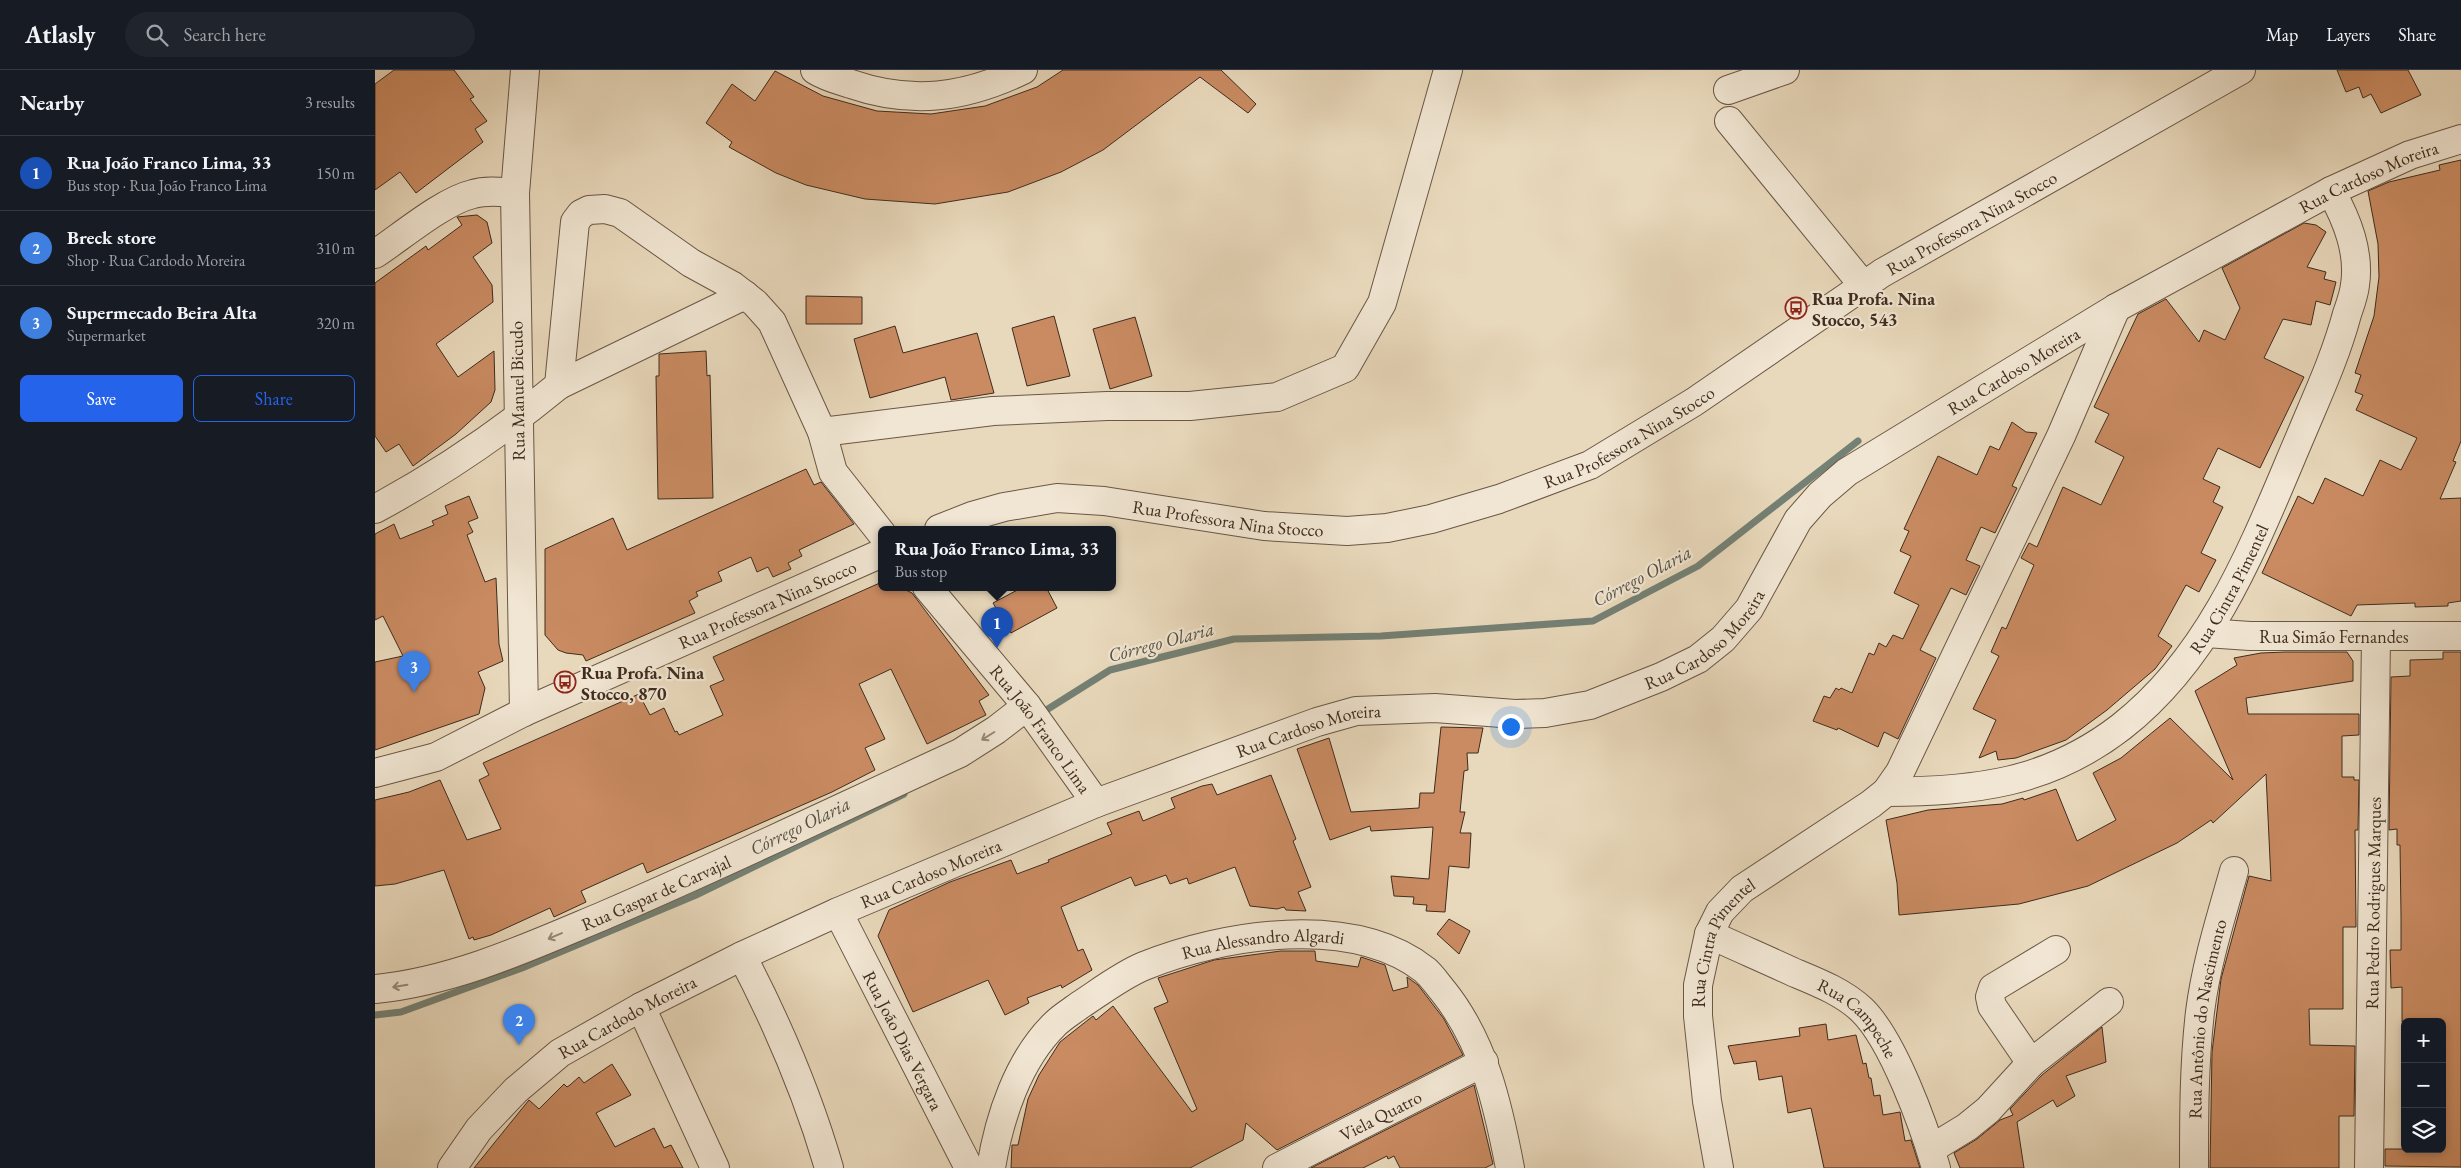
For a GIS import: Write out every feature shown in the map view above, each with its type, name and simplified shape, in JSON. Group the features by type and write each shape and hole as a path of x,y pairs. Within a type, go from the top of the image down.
{"street":[{"name":"Rua Manuel Bicudo","path":"524,712 517,420 515,193 525,70"},
{"path":"815,70 867,90 910,98 960,93 997,82 1023,70"},
{"path":"822,432 993,411 1107,406 1190,406 1277,398 1345,368 1382,303 1448,70"},
{"path":"1728,90 1785,70"},
{"name":"Rua Professora Nina Stocco","path":"947,526 972,516 1004,507 1057,498 1104,501 1264,526 1347,531 1387,528 1431,520 1499,499 1590,465 1694,402 1863,285 2241,70"},
{"path":"1729,121 1863,285"},
{"name":"Rua Cardoso Moreira","path":"838,912 1096,803 1317,722 1356,711 1435,708 1515,714 1545,713 1590,705 1661,677 1698,659 1723,639 1749,609 1798,520 1820,495 1847,472 2115,308 2331,191 2410,155 2461,139"},
{"name":"Rua Cintra Pimentel","path":"1886,792 1932,791 1992,786 2034,776 2081,753 2119,728 2152,700 2178,671 2206,633 2238,578 2337,350 2355,286 2356,259 2350,233 2331,191"},
{"path":"375,254 454,201 473,194 488,192 515,193"},
{"path":"559,386 575,222 581,214 589,210 605,209 620,213 691,263 733,286 755,303 771,322 822,432 833,472 878,529"},
{"path":"375,509 412,489 517,420 559,386 745,295"},
{"name":"Rua Cintra Pimentel","path":"1719,1168 1707,1101 1698,1016 1698,985 1709,934 1720,912 1742,889 1863,810 1886,792 1900,772 1914,747 2061,436 2115,308"},
{"name":"Rua Professora Nina Stocco","path":"375,773 436,757 524,712 878,555"},
{"name":"Rua João Franco Lima","path":"930,591 1030,711 1080,778 1096,803"},
{"name":"Rua Simão Fernandes","path":"2206,633 2250,636 2461,636"},
{"name":"Rua Pedro Rodrigues Marques","path":"2369,1168 2376,637"},
{"name":"Rua Gaspar de Carvajal","path":"375,989 402,986 470,969 524,949 664,890 960,753 1030,711"},
{"name":"Rua Antônio do Nascimento","path":"2194,1168 2195,1072 2201,1010 2216,932 2234,871"},
{"name":"Rua Cardodo Moreira","path":"452,1168 479,1129 516,1090 560,1053 641,1007 742,956 838,912"},
{"name":"Rua João Dias Vergara","path":"838,912 969,1168"},
{"name":"Rua Campeche","path":"1709,934 1836,992 1863,1011 1879,1031 1898,1068 1933,1158"},
{"name":"Rua Alessandro Algardi","path":"991,1168 1005,1111 1026,1060 1055,1023 1094,996 1142,967 1197,947 1250,939 1302,935 1350,937 1392,950 1426,971 1455,1006 1484,1062 1499,1110 1510,1168"},
{"path":"2031,1063 1992,1006 1990,997 1993,988 2056,950"},
{"path":"742,956 777,1023 797,1070 829,1168"},
{"path":"1933,1158 1988,1110 2031,1063 2109,1002"},
{"path":"641,1007 715,1168"},
{"name":"Viela Quatro","path":"1277,1168 1484,1062"}],"building":[{"path":"394,70 454,70 474,97 470,99 487,121 475,129 483,142 416,193 400,172 375,190 375,84"},
{"path":"1063,70 1221,70 1256,104 1248,113 1200,77 1103,150 1061,172 1008,192 935,204 865,199 806,185 776,173 729,147 732,142 706,123 732,84 755,101 775,71 823,96 877,111 931,114 985,106 1037,87"},
{"path":"2337,70 2408,70 2421,95 2381,113 2371,94 2363,98 2359,87 2346,92"},
{"path":"2461,160 2461,441 2453,461 2456,462 2440,499 2461,498 2461,601 2448,603 2448,606 2415,607 2415,603 2357,605 2351,616 2262,573 2298,496 2313,504 2325,478 2363,496 2380,460 2401,470 2417,438 2356,410 2363,395 2355,392 2361,375 2355,373 2374,316 2379,277 2378,244 2368,191 2389,182 2440,170 2439,165"},
{"path":"477,215 487,222 492,243 473,257 492,285 493,302 436,344 458,377 494,351 495,390 491,402 456,434 413,466 399,444 386,452 375,436 375,283 426,246 428,250 462,225 457,217"},
{"path":"2304,223 2316,225 2326,232 2307,267 2326,272 2324,279 2336,282 2330,305 2316,301 2311,325 2283,319 2264,358 2304,377 2260,468 2218,448 2203,479 2220,487 2213,502 2223,507 2201,553 2216,560 2199,592 2186,585 2158,636 2172,646 2155,669 2107,710 2066,740 2016,758 1998,760 1996,751 1979,758 1996,720 1973,709 1999,656 1991,652 2002,627 2006,629 2034,565 2021,558 2029,543 2037,547 2063,487 2101,505 2124,457 2095,442 2109,414 2094,407 2138,314 2166,299 2199,342 2204,330 2225,340 2240,308 2222,268"},
{"path":"806,296 862,297 862,324 806,324"},
{"path":"1054,316 1070,376 1027,386 1012,328"},
{"path":"1135,317 1152,376 1110,389 1093,329"},
{"path":"895,326 903,353 977,333 994,393 951,400 945,377 870,398 854,339"},
{"path":"706,351 707,376 710,375 713,498 658,499 656,376 659,376 659,354"},
{"path":"2012,422 2026,432 2037,433 2012,486 2017,488 1995,533 1981,527 1966,560 1980,566 1966,595 1951,588 1920,650 1936,658 1898,739 1884,732 1878,747 1838,728 1837,730 1813,721 1824,696 1830,698 1836,688 1852,693 1869,653 1874,655 1879,643 1886,647 1893,635 1903,639 1919,605 1894,593 1911,556 1900,551 1909,531 1904,529 1938,456 1977,475 1990,446 1999,450"},
{"path":"806,469 814,485 821,482 854,524 799,550 802,556 788,563 791,569 773,577 768,567 757,572 751,557 718,572 722,581 696,592 698,596 689,601 695,613 586,661 583,655 558,650 545,635 545,549 613,518 627,550"},
{"path":"469,496 478,518 468,522 473,532 467,535 485,582 496,578 499,644 503,661 478,672 485,688 479,714 375,750 375,662 403,656 383,616 375,620 375,534 394,524 400,539 434,525 432,521 448,514 445,506"},
{"path":"878,584 878,591 908,591 912,593 989,695 979,701 986,715 927,744 891,669 859,684 885,739 865,748 875,770 832,792 647,873 643,863 581,891 586,902 554,917 550,908 491,935 474,940 473,937 469,939 444,870 395,884 375,886 375,800 409,792 440,780 467,840 501,829 479,780 489,775 483,763 639,694 650,715 664,708 675,732 677,731 679,735 723,715 710,686 724,680 713,657"},
{"path":"1016,591 1048,591 1057,608 1011,633 993,603"},
{"path":"2347,652 2353,661 2353,681 2246,698 2248,714 2359,714 2359,735 2342,736 2342,777 2354,777 2354,780 2359,780 2358,830 2355,830 2356,927 2343,927 2343,1009 2309,1009 2310,1045 2355,1046 2354,1116 2339,1116 2339,1168 2210,1168 2212,1052 2221,979 2249,876 2271,881 2266,774 2213,823 2211,820 2177,843 2088,886 2019,904 1899,915 1897,883 1886,820 1928,810 2002,804 2023,798 2024,800 2056,789 2077,841 2116,820 2093,773 2121,758 2170,718 2233,780 2195,691 2237,665 2234,658 2261,653"},
{"path":"2443,652 2461,652 2461,1167 2385,1166 2385,1149 2401,1149 2401,1153 2446,1153 2446,1018 2402,1018 2402,987 2391,988 2390,950 2401,950 2401,915 2400,845 2397,845 2397,829 2389,830 2391,677 2410,676 2410,660 2443,659"},
{"path":"1441,727 1483,728 1478,753 1467,753 1468,770 1464,771 1460,812 1465,812 1460,833 1471,833 1469,868 1449,866 1445,912 1426,911 1427,905 1413,904 1414,897 1394,896 1391,876 1429,879 1433,827 1371,831 1370,826 1330,840 1297,749 1329,738 1351,812 1419,808 1420,793 1434,793"},
{"path":"1271,775 1296,839 1293,841 1311,887 1298,892 1306,911 1286,910 1284,907 1277,909 1250,906 1235,867 1189,884 1187,878 1170,884 1166,875 1135,886 1131,877 1061,907 1078,951 1083,949 1092,970 1062,988 1061,985 1027,998 1029,1003 1005,1015 988,980 913,1012 878,936 889,910 950,882 1011,860 1017,874 1049,862 1048,860 1112,834 1107,823 1139,811 1143,821 1175,808 1171,798 1202,786 1212,784 1217,795"},
{"path":"1449,919 1470,931 1459,954 1437,934"},
{"path":"1281,951 1315,951 1316,961 1358,967 1361,957 1385,965 1393,991 1408,987 1407,977 1418,985 1444,1019 1463,1055 1277,1150 1246,1123 1243,1140 1190,1168 1011,1168 1012,1145 1018,1145 1028,1099 1039,1075 1060,1042 1093,1016 1096,1020 1113,1006 1192,1112 1197,1109 1154,1008 1168,1002 1158,978 1214,960"},
{"path":"1826,1024 1828,1040 1856,1035 1863,1064 1866,1063 1869,1078 1871,1078 1874,1096 1880,1095 1883,1115 1900,1112 1905,1141 1911,1140 1920,1168 1824,1168 1811,1108 1788,1113 1782,1076 1759,1080 1756,1061 1734,1064 1728,1046 1800,1036 1799,1028"},
{"path":"2102,1027 2106,1062 2066,1076 2075,1096 2057,1107 2053,1100 2017,1122 2024,1168 1960,1168 1954,1153 1977,1139 2000,1120 2013,1115 2010,1109 2042,1075"},
{"path":"612,1064 631,1095 596,1113 615,1147 654,1128 664,1148 671,1145 683,1168 474,1168 529,1100 539,1109 564,1084 567,1087 579,1077 584,1083"},
{"path":"1474,1085 1493,1164 1485,1168 1400,1168 1394,1156 1388,1159 1387,1156 1363,1168 1311,1168"}],"waterway":[{"name":"Córrego Olaria","path":"1040,714 1110,670 1234,639 1381,636 1593,621 1698,566 1858,441"},
{"name":"Córrego Olaria","path":"375,1015 401,1012 522,968 696,895 904,794"}],"place":[{"name":"Rua Profa. Nina Stocco, 543","path":"1796,308"},
{"name":"Rua João Franco Lima, 33","path":"997,648"},
{"name":"Rua Profa. Nina Stocco, 870","path":"565,682"},
{"name":"Supermecado Beira Alta","path":"414,692"},
{"name":"Breck store","path":"519,1045"}]}
